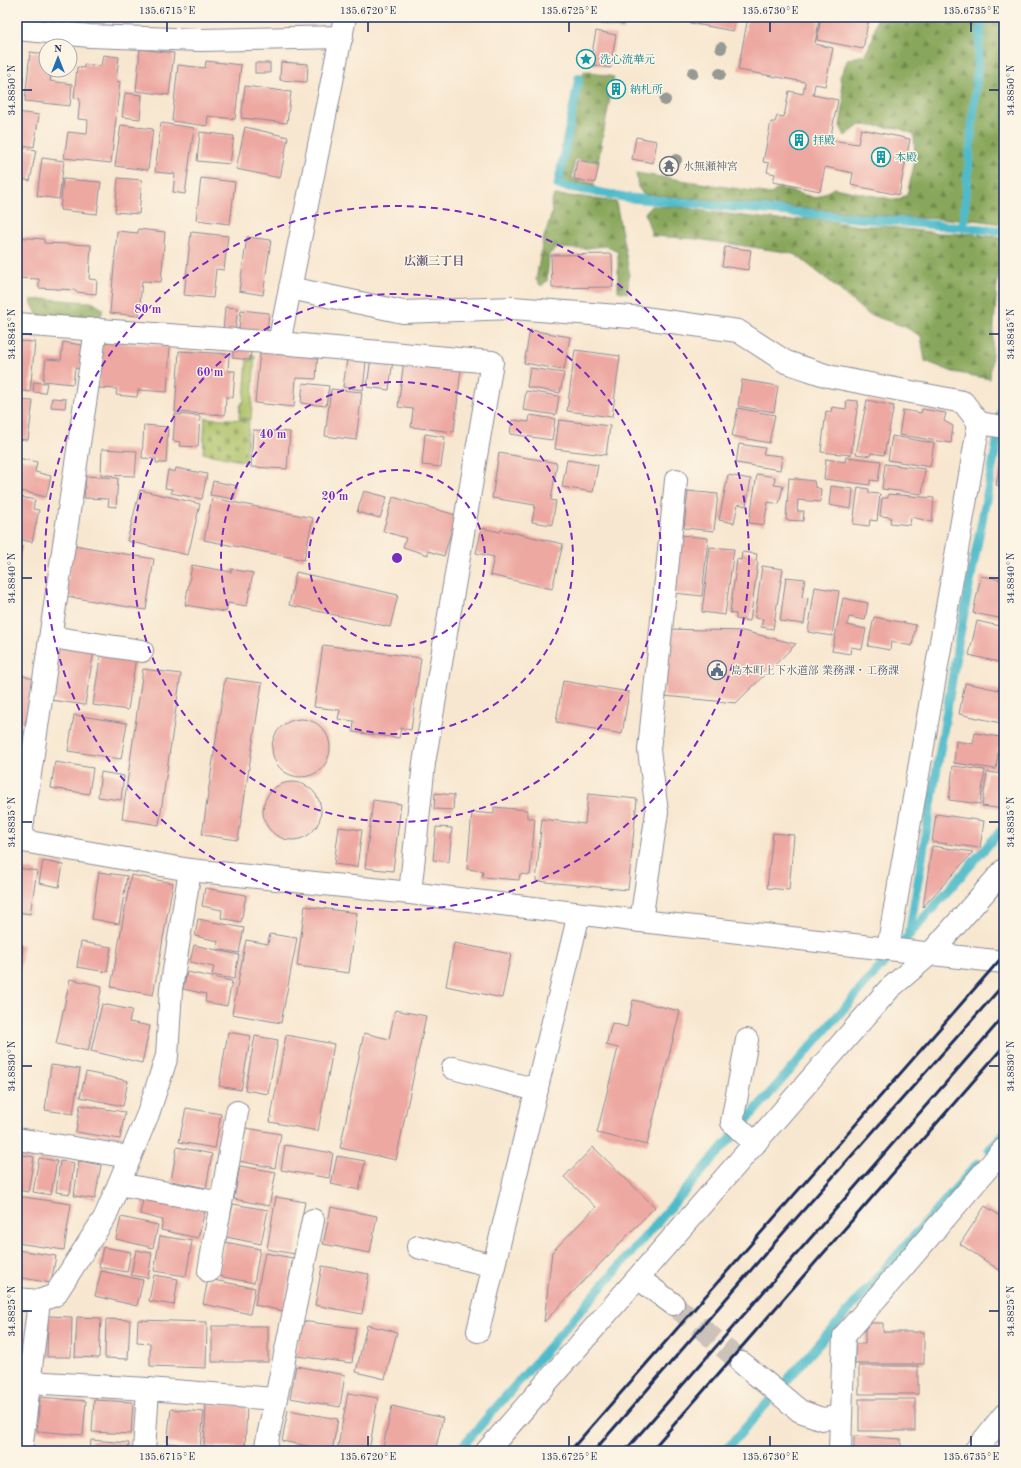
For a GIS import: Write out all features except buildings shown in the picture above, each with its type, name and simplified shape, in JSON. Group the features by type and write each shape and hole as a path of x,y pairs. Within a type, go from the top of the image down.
{"main road":[{"path":"17,29 90,36 200,40 343,27 279,343"},
{"path":"290,288 403,312 513,308 644,318 738,331 786,362 828,376 962,402 979,423 1004,427"},
{"path":"17,324 279,343 492,362 424,763 410,893"},
{"path":"96,330 51,637 19,841 190,870 410,893 579,914 1004,962"},
{"path":"888,948 979,423"},
{"path":"641,921 657,812 649,750 676,480"},
{"path":"51,637 142,651"},
{"path":"17,1299 38,1301 55,1296 105,1217 148,1114 166,1056 171,989 190,870"},
{"path":"488,1451 638,1278 752,1140 889,989 931,953 1004,870"},
{"path":"478,1331 579,914"},
{"path":"747,1040 732,1122 752,1140"},
{"path":"453,1068 537,1090"},
{"path":"209,1271 237,1112"},
{"path":"17,1138 130,1157"},
{"path":"840,1451 844,1336 1004,1149"},
{"path":"119,1184 221,1203"},
{"path":"265,1451 313,1220"},
{"path":"418,1247 494,1266"},
{"path":"638,1278 673,1304"},
{"path":"21,1451 38,1301"},
{"path":"742,1363 800,1411 822,1419 841,1416"},
{"path":"28,1382 148,1389 275,1400"},
{"path":"144,1451 148,1389"},
{"path":"975,1451 1004,1415"}],"green space":[{"path":"600,17 626,17 623,29 599,24"},
{"path":"877,17 1004,17 1004,219 1002,224 975,220 913,218 643,194 638,187 636,173 771,194 779,188 816,198 834,188 896,200 907,195 915,161 914,134 898,128 860,125 845,136 840,126 844,103 840,77 848,59 865,55 873,38"},
{"path":"584,71 614,77 598,162 575,159 572,179 594,184 595,187 591,188 562,183 561,177 572,137 573,121"},
{"path":"554,195 583,197 616,202 629,271 628,293 618,291 618,252 605,246 579,249 557,248 549,254 547,281 541,286 536,280 543,240 552,213 551,204"},
{"path":"651,206 680,207 788,221 812,218 859,226 882,226 937,233 974,234 1003,238 997,285 990,379 953,372 925,361 921,336 905,327 866,313 833,284 796,255 785,252 697,239 652,236 645,213"},
{"path":"48,299 92,302 103,309 99,323 39,318 30,300"},
{"path":"251,355 255,355 251,419 239,418 240,406 244,400 247,360 251,361"},
{"path":"205,418 249,420 246,462 203,453"}],"waterway":[{"path":"963,227 982,17"},
{"path":"579,78 558,185 630,198 1004,231"},
{"path":"909,935 958,644 996,448 1004,391"},
{"path":"902,943 1004,827"},
{"path":"458,1451 889,957"},
{"path":"989,1150 1004,1133"},
{"path":"725,1451 978,1163"}],"tunnel":[{"path":"673,1304 742,1363"}],"railway":[{"path":"570,1451 1004,955"},
{"path":"594,1451 784,1232 1004,984"},
{"path":"625,1451 1004,1016"},
{"path":"651,1451 1004,1046"}],"place":[{"name":"洗心流華元","path":"586,59"},
{"name":"納札所","path":"616,89"},
{"name":"拝殿","path":"799,140"},
{"name":"本殿","path":"881,157"},
{"name":"水無瀬神宮","path":"669,166"},
{"name":"島本町上下水道部 業務課・工務課","path":"717,670"}],"district":[{"name":"広瀬三丁目","path":"434,261"}]}
